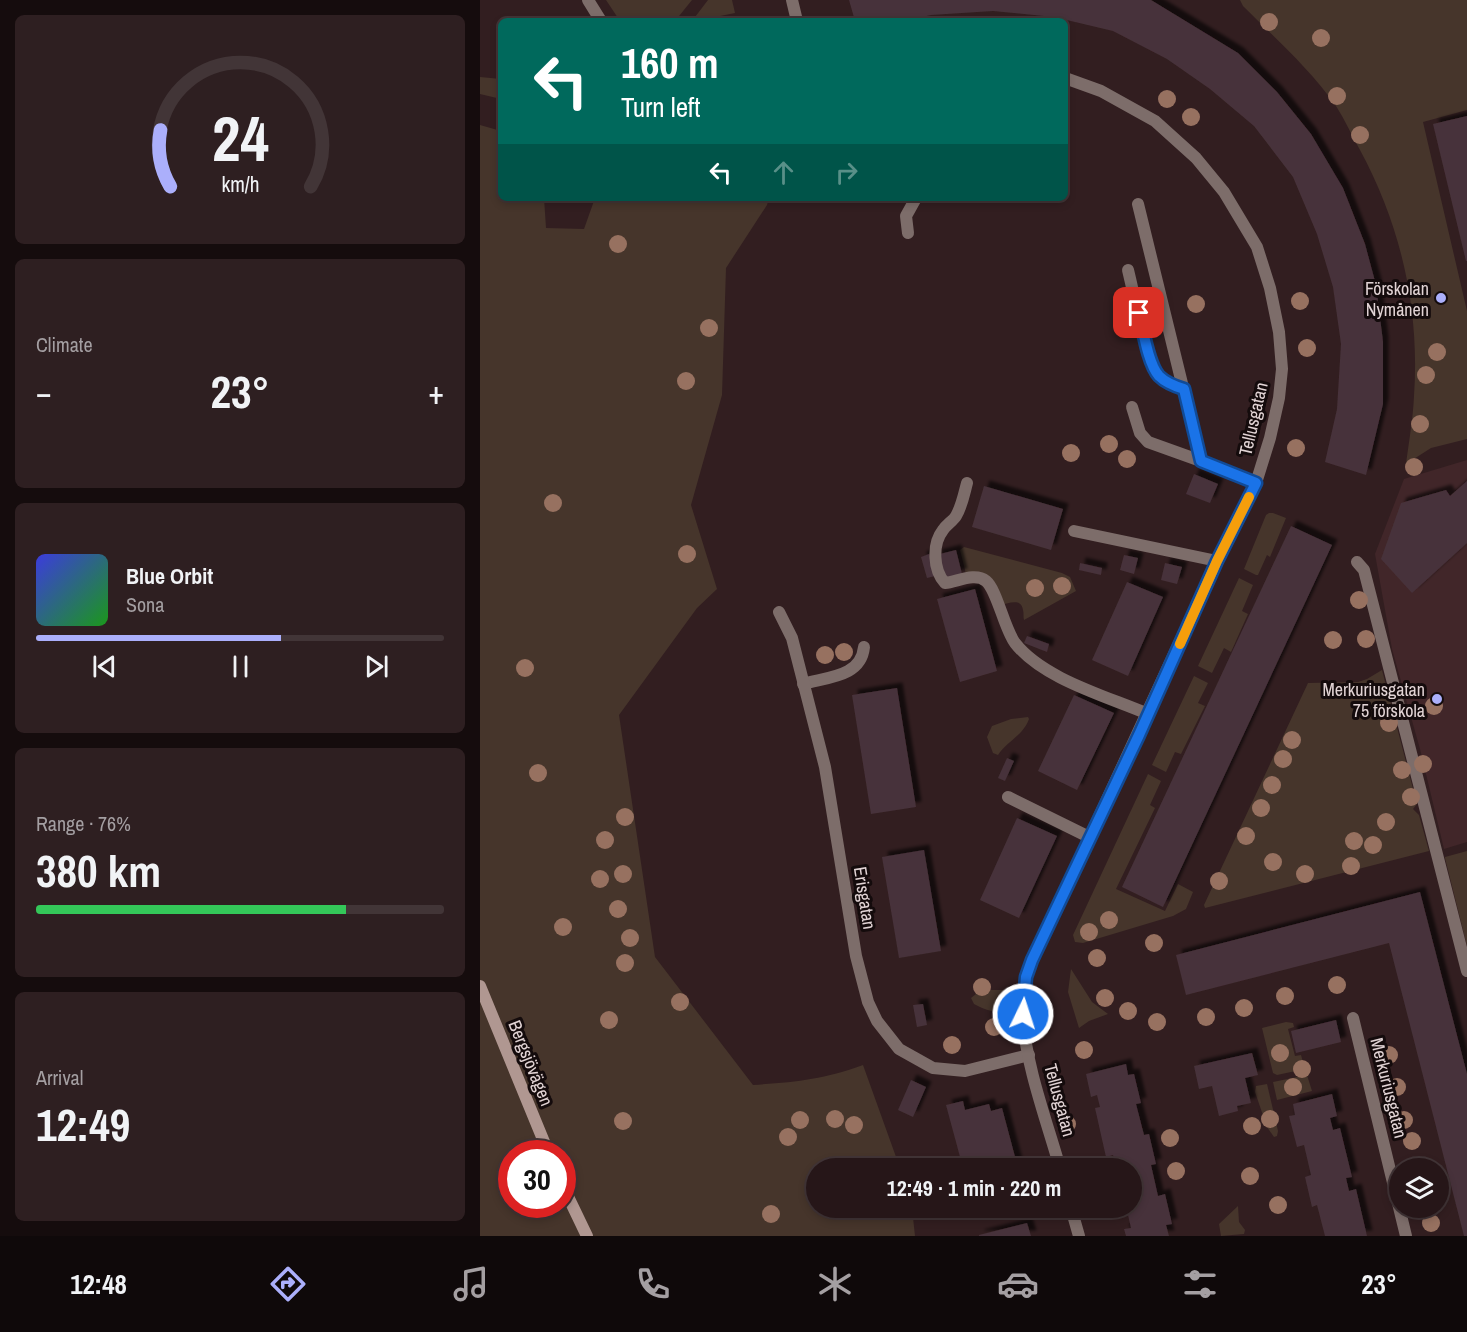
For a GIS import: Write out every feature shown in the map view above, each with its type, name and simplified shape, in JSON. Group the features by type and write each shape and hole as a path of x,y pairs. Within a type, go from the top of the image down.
{"main road":[{"name":"Bergsjövägen","path":"480,986 543,1140"},
{"path":"576,1213 587,1236"}],"street":[{"path":"588,0 599,18"},
{"path":"792,0 796,18"},
{"name":"Tellusgatan","path":"1057,1158 1029,1055 1023,1021 1022,1005 1026,977 1217,561 1256,483 1270,438 1279,398 1282,369 1279,332 1257,248 1224,192 1196,158 1155,120 1101,91 1068,79"},
{"path":"908,233 906,216 914,201"},
{"path":"1138,204 1201,461"},
{"path":"1128,270 1150,356 1157,374 1168,384 1184,389"},
{"path":"1132,407 1140,433 1148,442 1256,483"},
{"path":"967,483 960,508 955,517 941,531 934,553 941,579 945,583 975,577 985,579 991,587 1003,620 1015,642 1035,661 1049,672 1148,714"},
{"path":"1074,531 1217,561"},
{"path":"1357,562 1364,570 1467,971"},
{"name":"Erisgatan","path":"779,612 792,638 825,767 856,956 868,1002 877,1021 899,1049 933,1068 965,1071 1029,1055"},
{"path":"803,684 845,673 857,666 863,657 864,647"},
{"path":"1008,797 1089,837"},
{"name":"Merkuriusgatan","path":"1353,1018 1406,1236"},
{"path":"1074,1218 1079,1236"}],"shaded area":[{"path":"606,0 692,0 677,18 618,18"},
{"path":"708,0 732,0 735,13 715,18 694,18"},
{"path":"1240,0 1467,0 1467,110 1423,122 1467,311 1467,439 1431,448 1406,464 1412,422 1414,332 1405,269 1387,208 1336,106 1304,67 1243,6"},
{"path":"480,77 498,79 498,98 480,94"},
{"path":"480,125 498,130 498,201 544,201 546,228 584,229 594,201 768,201 726,268 722,395 691,505 717,589 697,608 619,715 655,957 753,1085 808,1080 863,1065 896,1158 806,1158 806,1218 913,1218 915,1236 480,1236"},
{"name":"Merkuriusgatan 75 förskola","path":"1467,460 1467,842 1444,849 1420,749 1392,649 1375,554 1404,479"},
{"path":"1269,513 1286,518 1270,557 1267,555 1256,575 1244,569 1266,515"},
{"path":"964,547 1062,573 1070,577 1076,591 1024,620 1020,604 1014,602 999,605 995,589 966,574 960,550"},
{"path":"1239,578 1253,585 1242,611 1248,614 1231,652 1224,648 1212,673 1198,666"},
{"path":"1382,670 1417,804 1413,809 1419,815 1429,851 1205,908 1204,905 1308,683 1358,682"},
{"path":"1194,676 1208,683 1198,703 1205,706 1181,754 1175,752 1166,772 1152,765"},
{"path":"1028,717 1026,725 1019,734 998,755 993,753 987,737 992,726 1011,719"},
{"path":"1148,774 1161,781 1150,805 1155,808 1116,889 1165,911 1178,884 1193,892 1186,909 1173,916 1083,943 1075,942 1073,935"},
{"path":"1467,851 1467,946 1445,857"},
{"path":"1071,969 1092,1002 1108,1014 1089,1021 1079,1028 1068,992"},
{"path":"981,990 1005,990 1004,1009 992,1011 974,1004 971,998"},
{"path":"1286,1022 1293,1023 1294,1027 1288,1029 1295,1056 1301,1055 1305,1069 1277,1075 1273,1073 1262,1028"},
{"path":"1307,1075 1312,1091 1277,1100 1273,1082"},
{"path":"1267,1084 1278,1131 1277,1136 1274,1137 1267,1127 1255,1092 1256,1086"},
{"path":"1238,1206 1239,1222 1245,1230 1244,1234 1221,1236 1219,1224"}],"building":[{"path":"849,0 1151,0 1238,53 1277,92 1311,134 1343,188 1365,244 1376,285 1383,342 1383,404 1366,475 1325,462 1337,409 1341,344 1333,287 1317,234 1293,177 1254,126 1210,89 1167,59 1113,31 1068,20 1068,18 993,11 918,18 854,18"},
{"path":"1467,116 1467,261 1466,261 1433,124"},
{"path":"1194,474 1218,484 1210,503 1186,494"},
{"path":"1467,481 1467,543 1412,593 1381,559 1401,503 1446,490 1450,496"},
{"path":"984,486 1063,509 1051,550 972,527"},
{"path":"1291,526 1332,545 1163,907 1122,887"},
{"path":"956,550 962,574 942,579 936,555"},
{"path":"929,554 935,576 927,578 921,557"},
{"path":"1124,555 1138,558 1134,574 1120,570"},
{"path":"1080,563 1102,568 1101,575 1079,570"},
{"path":"1165,563 1182,567 1177,584 1161,580"},
{"path":"1127,582 1163,597 1128,676 1092,660"},
{"path":"975,589 997,671 960,682 937,599"},
{"path":"1027,636 1049,644 1047,652 1024,643"},
{"path":"897,688 916,807 871,814 852,695"},
{"path":"1074,695 1114,713 1077,790 1038,771"},
{"path":"1007,758 1014,761 1005,781 998,778"},
{"path":"1017,818 1057,836 1019,918 980,900"},
{"path":"924,850 941,951 899,958 882,857"},
{"path":"1420,892 1467,1074 1467,1236 1464,1236 1449,1177 1449,1158 1444,1158 1389,943 1186,995 1176,955"},
{"path":"923,1004 927,1025 917,1027 913,1005"},
{"path":"1336,1020 1341,1042 1296,1053 1291,1031"},
{"path":"1252,1053 1258,1075 1245,1078 1251,1103 1237,1106 1238,1111 1219,1116 1212,1086 1199,1089 1194,1066"},
{"path":"1126,1064 1128,1075 1134,1074 1141,1103 1136,1104 1144,1135 1149,1134 1156,1164 1151,1165 1158,1196 1165,1194 1172,1224 1166,1225 1169,1236 1126,1236 1124,1229 1131,1228 1129,1218 1142,1218 1142,1158 1114,1158 1113,1155 1106,1157 1095,1108 1100,1107 1097,1095 1091,1097 1086,1074"},
{"path":"911,1080 926,1087 913,1117 898,1110"},
{"path":"1332,1094 1337,1116 1330,1118 1333,1130 1340,1128 1352,1177 1346,1178 1349,1191 1356,1189 1367,1236 1325,1236 1317,1205 1312,1207 1305,1177 1311,1175 1304,1145 1297,1147 1289,1116 1295,1115 1293,1104"},
{"path":"963,1101 965,1110 989,1104 991,1111 1002,1108 1015,1158 960,1158 946,1105"},
{"path":"1027,1223 1031,1236 979,1236 979,1235"}],"slow traffic":[{"path":"1180,644 1249,497"}],"place":[{"name":"Förskolan Nymånen","path":"1441,298"},
{"name":"Merkuriusgatan 75 förskola","path":"1437,699"}],"route":[{"path":"1023,1014 1026,977 1032,960 1139,735 1217,561 1256,483 1201,461 1184,389 1168,384 1157,374 1139,313"}]}
